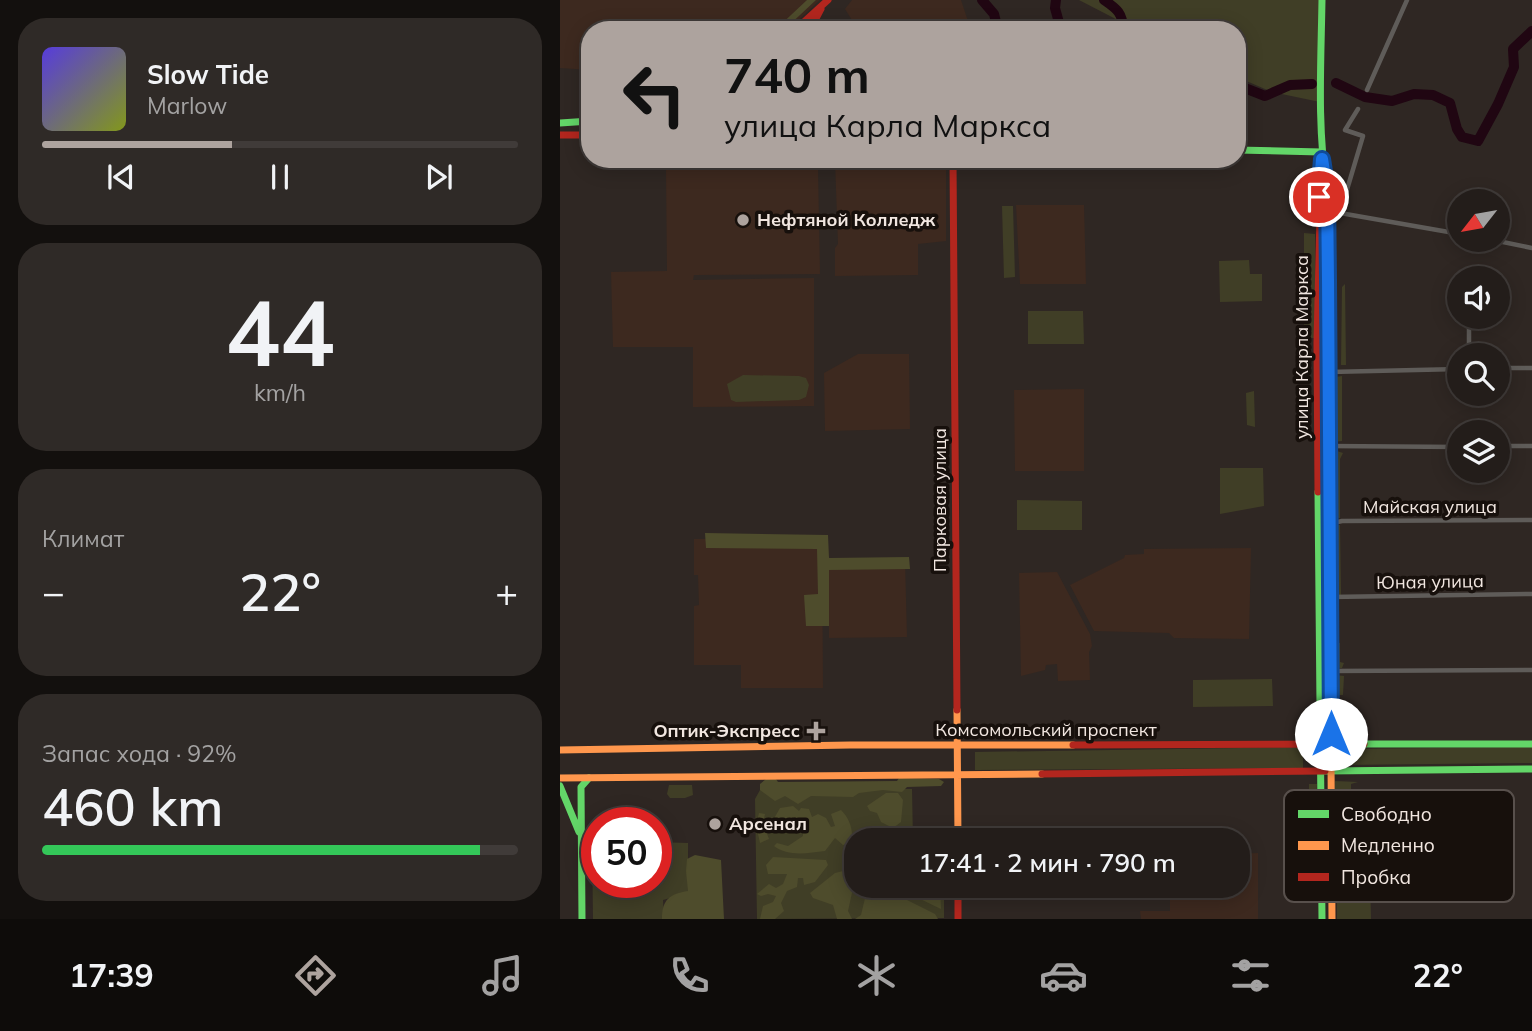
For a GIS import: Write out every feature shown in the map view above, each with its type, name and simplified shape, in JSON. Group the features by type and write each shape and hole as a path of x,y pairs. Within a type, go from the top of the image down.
{"main road":[{"path":"1246,151 1321,155 1322,0"},
{"path":"805,21 827,1"},
{"path":"815,21 827,1"},
{"path":"572,135 568,128 574,122"},
{"path":"560,123 581,122"},
{"path":"560,135 581,135"},
{"name":"улица Карла Маркса","path":"1321,155 1327,190 1332,790"},
{"name":"улица Карла Маркса","path":"1321,155 1317,405 1322,790"},
{"name":"Парковая улица","path":"953,168 958,828"},
{"path":"1317,405 1329,405"},
{"name":"Комсомольский проспект","path":"560,750 809,746 1532,744"},
{"path":"560,778 1532,769"},
{"path":"582,919 581,787 589,778"},
{"path":"560,786 580,834"},
{"path":"958,898 958,919"}],"street":[{"path":"1367,90 1407,0"},
{"path":"1340,213 1363,135 1345,130 1358,109"},
{"path":"1327,214 1340,213 1447,231"},
{"path":"1510,243 1532,248"},
{"path":"1510,368 1532,368"},
{"path":"1328,372 1447,369"},
{"path":"1329,446 1447,447"},
{"path":"1510,446 1532,446"},
{"name":"Майская улица","path":"1328,524 1342,521 1532,520"},
{"name":"Юная улица","path":"1329,597 1532,594"},
{"path":"1331,671 1532,670"}],"shaded area":[{"path":"560,0 820,0 798,21 581,21 581,69 560,68"},
{"path":"807,0 816,0 794,21 785,21"},
{"path":"852,0 961,0 968,21 852,21 845,9"},
{"path":"1079,0 1323,0 1320,102 1272,92 1246,81 1246,21 1120,21"},
{"path":"818,168 820,274 694,275 693,280 814,278 814,406 693,407 693,347 613,347 611,272 667,271 666,170"},
{"path":"835,168 946,168 946,241 918,244 918,275 835,276 835,248 838,244"},
{"path":"1016,205 1084,205 1086,284 1020,284"},
{"path":"1002,206 1013,206 1015,277 1004,278"},
{"path":"1304,233 1315,234 1315,338 1304,338"},
{"path":"1249,260 1250,274 1262,274 1262,301 1220,302 1219,261"},
{"path":"1345,284 1346,365 1341,365 1342,287"},
{"path":"1028,311 1083,311 1084,344 1028,344"},
{"path":"858,354 909,354 910,429 825,431 824,373"},
{"path":"743,375 799,376 806,378 809,385 806,397 799,400 736,402 731,400 727,384"},
{"path":"1342,376 1342,441 1334,442 1335,377"},
{"path":"1084,389 1084,471 1015,471 1014,390"},
{"path":"1254,391 1255,427 1247,425 1246,393"},
{"path":"1334,450 1343,453 1340,459 1340,518 1334,519"},
{"path":"1220,468 1263,468 1264,506 1220,514"},
{"path":"1017,500 1082,501 1082,530 1017,530"},
{"path":"1335,525 1340,525 1341,595 1334,595"},
{"path":"705,533 828,535 829,558 909,557 910,569 829,570 829,626 806,626 804,595 818,594 817,549 706,548"},
{"path":"694,539 822,539 823,688 741,688 741,665 694,665 694,606 699,605 698,575 694,575"},
{"path":"1251,548 1249,639 1174,638 1169,633 1094,631 1070,585 1124,558 1125,555 1144,554 1144,549"},
{"path":"829,558 905,560 907,637 829,638"},
{"path":"1057,572 1090,634 1090,680 1058,681 1057,664 1046,665 1045,670 1021,676 1019,573"},
{"path":"1333,641 1340,643 1340,662 1344,663 1342,668 1334,668"},
{"path":"1335,675 1344,676 1343,695 1334,695"},
{"path":"1272,679 1273,706 1193,707 1193,680"},
{"path":"1336,704 1343,705 1345,711 1342,733 1336,733"},
{"path":"1303,747 1303,768 975,770 975,752"},
{"path":"1532,747 1532,763 1339,765 1339,749"},
{"path":"899,778 939,779 944,782 941,786 907,787 902,792 883,790 859,793 853,797 811,796 798,804 785,796 775,801 760,790 760,784 766,779 776,779 778,782 897,781"},
{"path":"1335,781 1358,782 1351,784 1351,790 1335,790"},
{"path":"1309,784 1317,784 1317,790 1309,790"},
{"path":"669,785 692,785 693,795 670,798 667,794"},
{"path":"912,789 913,828 844,828 844,898 944,898 944,918 757,919 755,799 760,790"},
{"path":"886,793 898,793 903,800 901,822 893,828 881,822 877,813 870,811 867,806"},
{"path":"793,806 799,811 801,808 809,809 812,817 818,814 826,818 831,827 835,826 831,814 841,810 851,828 844,828 844,845 835,838 825,851 805,853 785,852 774,846 777,843 788,846 803,836 803,824 795,817 785,826 776,827 772,822 780,808"},
{"path":"759,813 765,814 763,823 769,839 760,843 756,825"},
{"path":"672,842 688,843 688,893 672,897"},
{"path":"1250,853 1258,853 1258,919 1141,919 1140,911 1170,911 1170,898 1250,898"},
{"path":"695,855 721,860 724,919 662,919 665,902 676,894 688,891 687,859"},
{"path":"773,857 826,860 828,865 815,882 804,885 803,878 798,878 797,887 787,891 781,903 784,911 775,919 760,919 763,906 773,902 776,896 757,894 769,884 776,888 783,884 787,874 768,874 766,865"},
{"path":"844,871 844,898 851,898 848,911 852,919 837,919 833,905 813,898 810,893 835,873"},
{"path":"593,898 670,898 663,900 664,919 593,919"},
{"path":"865,898 903,898 935,914 938,919 855,919 861,915"},
{"path":"918,898 941,898 941,909"},
{"path":"1337,902 1371,902 1371,919 1337,919"}],"waterway":[{"path":"982,0 994,14 996,21"},
{"path":"1056,0 1059,21"},
{"path":"1104,0 1118,12 1122,21"},
{"path":"1336,83 1365,97 1392,101 1414,94 1433,95 1450,103 1462,137 1478,141 1514,67 1513,49 1532,31"},
{"path":"1246,89 1265,96 1290,85 1312,84"}],"traffic: fast":[{"path":"1322,0 1320,95 1327,190 1330,600"},
{"path":"560,123 581,122"},
{"path":"1246,150 1321,152"},
{"path":"1318,492 1321,790"},
{"path":"1364,744 1532,744"},
{"path":"1325,771 1532,769"},
{"path":"582,919 581,787 589,778"},
{"path":"560,786 579,832"},
{"path":"1322,902 1322,919"}],"traffic: slow":[{"path":"1330,600 1331,790"},
{"path":"957,710 958,828"},
{"path":"560,750 850,745 1073,745"},
{"path":"560,778 1042,774"},
{"path":"1332,902 1332,919"}],"traffic: jam":[{"path":"805,21 828,0"},
{"path":"815,21 821,9"},
{"path":"560,135 581,135"},
{"path":"953,168 957,710"},
{"path":"1318,492 1317,343 1321,171"},
{"path":"1073,745 1364,744"},
{"path":"1042,774 1325,771"},
{"path":"958,898 958,919"}],"place":[{"name":"Нефтяной Колледж","path":"743,220"},
{"name":"Оптик-Экспресс","path":"816,731"},
{"name":"Арсенал","path":"715,824"}],"route":[{"path":"1319,197 1322,159 1327,190 1331,734"}]}
